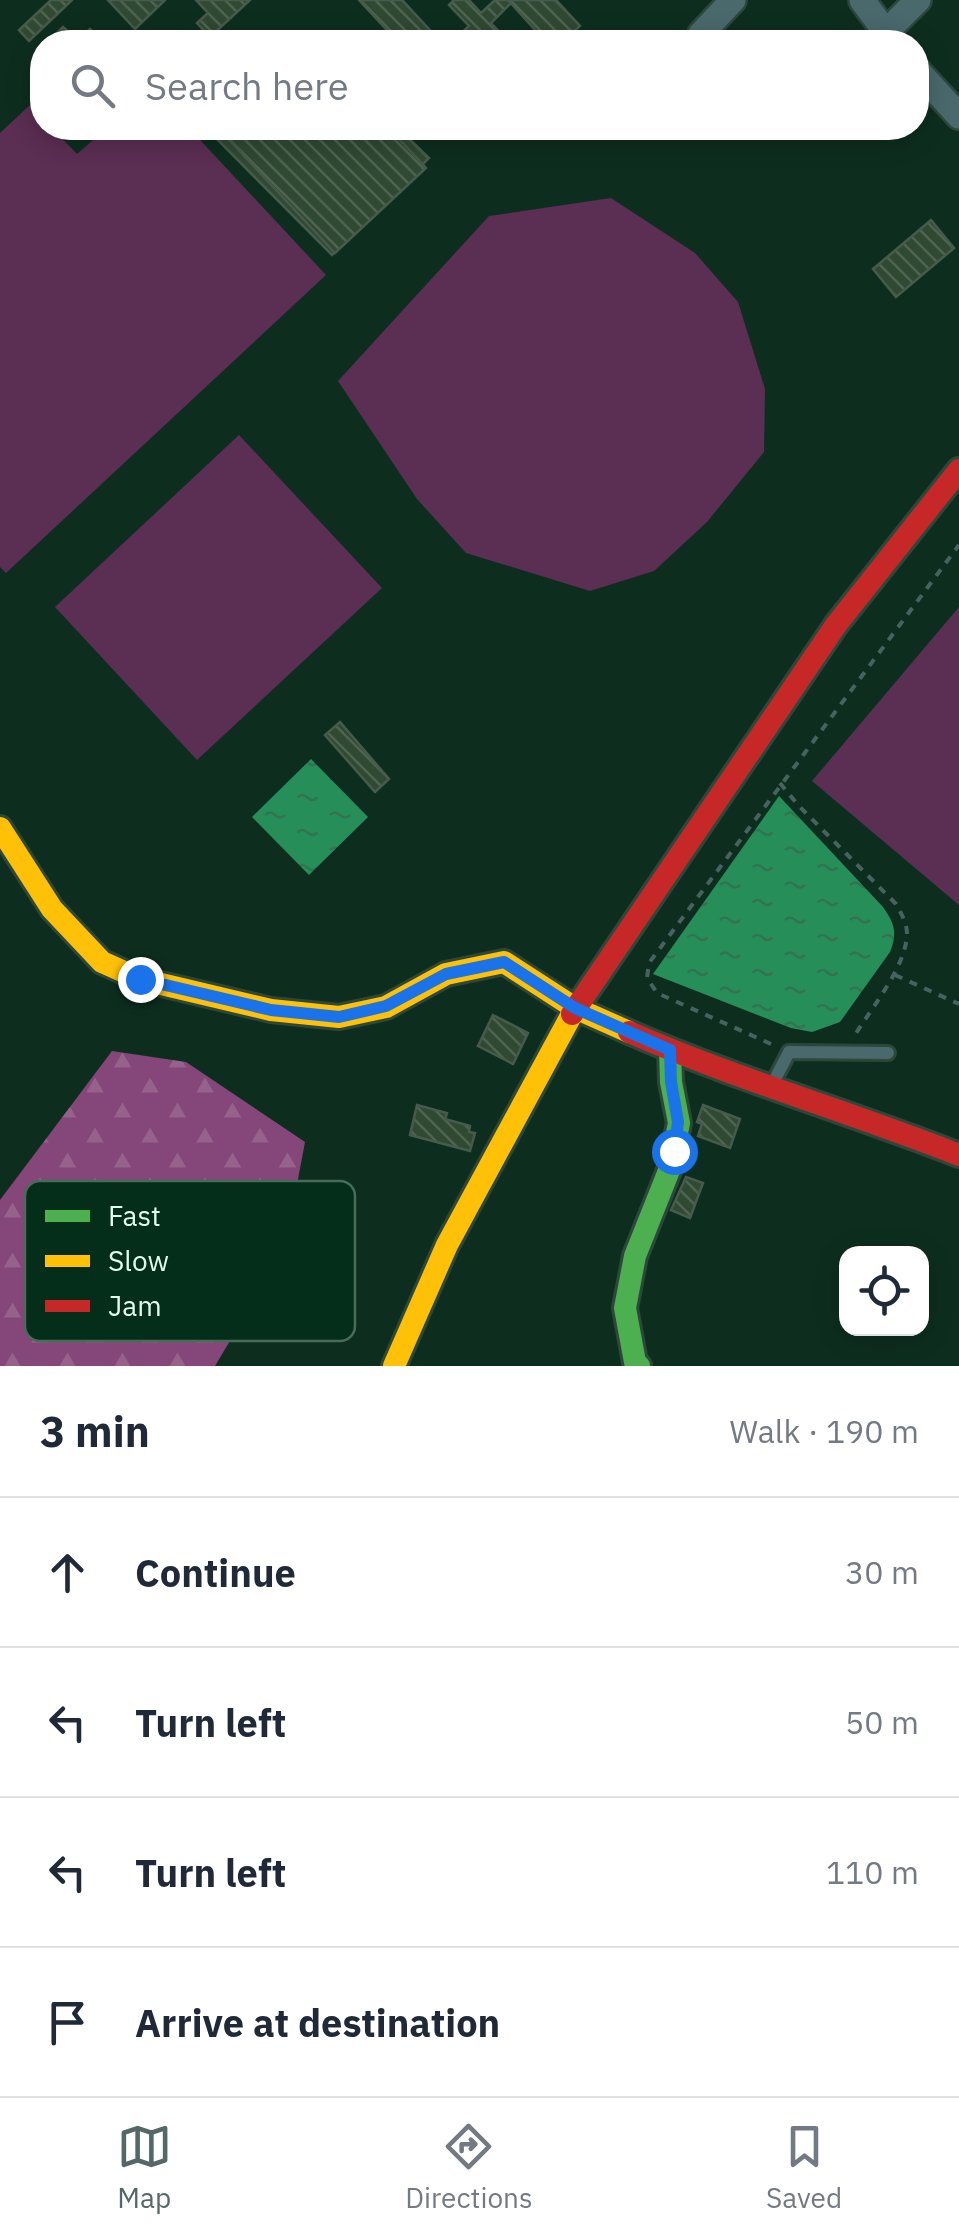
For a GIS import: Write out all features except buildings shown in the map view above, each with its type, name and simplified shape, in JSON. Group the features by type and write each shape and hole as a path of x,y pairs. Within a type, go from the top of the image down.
{"street":[{"path":"705,30 732,0"},
{"path":"862,0 883,30"},
{"path":"895,30 918,0"},
{"path":"929,83 959,116"},
{"path":"394,1366 447,1245 575,1008 836,625 959,470"},
{"path":"0,828 52,910 102,962 140,979 271,1010 339,1017 386,1006 446,974 504,962 575,1008 670,1050 892,1128 959,1156"},
{"path":"636,1365 625,1308 636,1256 670,1168 678,1122 670,1050"}],"lane":[{"path":"772,1085 790,1052 888,1053"}],"path":[{"path":"790,1052 658,993 647,978 649,963 959,545"},
{"path":"780,783 896,904 904,918 907,933 894,975 846,1052"},
{"path":"894,975 959,1004"}],"green space":[{"path":"112,1051 186,1062 305,1142 298,1181 25,1181 25,1341 230,1341 215,1366 0,1366 0,1200"}],"shaded area":[{"path":"30,105 30,140 64,140 77,154 93,140 200,140 326,275 6,573 0,567 0,133"},
{"path":"611,198 695,253 738,302 765,389 764,452 707,522 654,571 590,591 466,553 417,499 338,381 489,216"},
{"path":"239,435 382,588 197,760 55,607"},
{"path":"959,607 959,905 812,781"}],"water":[{"path":"311,759 368,817 309,875 252,817"},
{"path":"779,796 883,907 894,928 890,952 840,1022 812,1032 791,1028 653,974"}],"traffic: fast":[{"path":"639,1366 625,1308 635,1256 670,1168 679,1123 670,1050"}],"traffic: slow":[{"path":"0,828 52,909 102,962 140,979 271,1010 339,1017 386,1007 446,974 504,962 575,1008 629,1032"},
{"path":"394,1366 447,1245 572,1014"}],"traffic: jam":[{"path":"572,1014 836,625 959,470"},
{"path":"629,1032 959,1155"}],"route":[{"path":"140,979 271,1010 339,1017 386,1006 446,974 504,962 575,1008 670,1050 678,1122 674,1151"}]}
